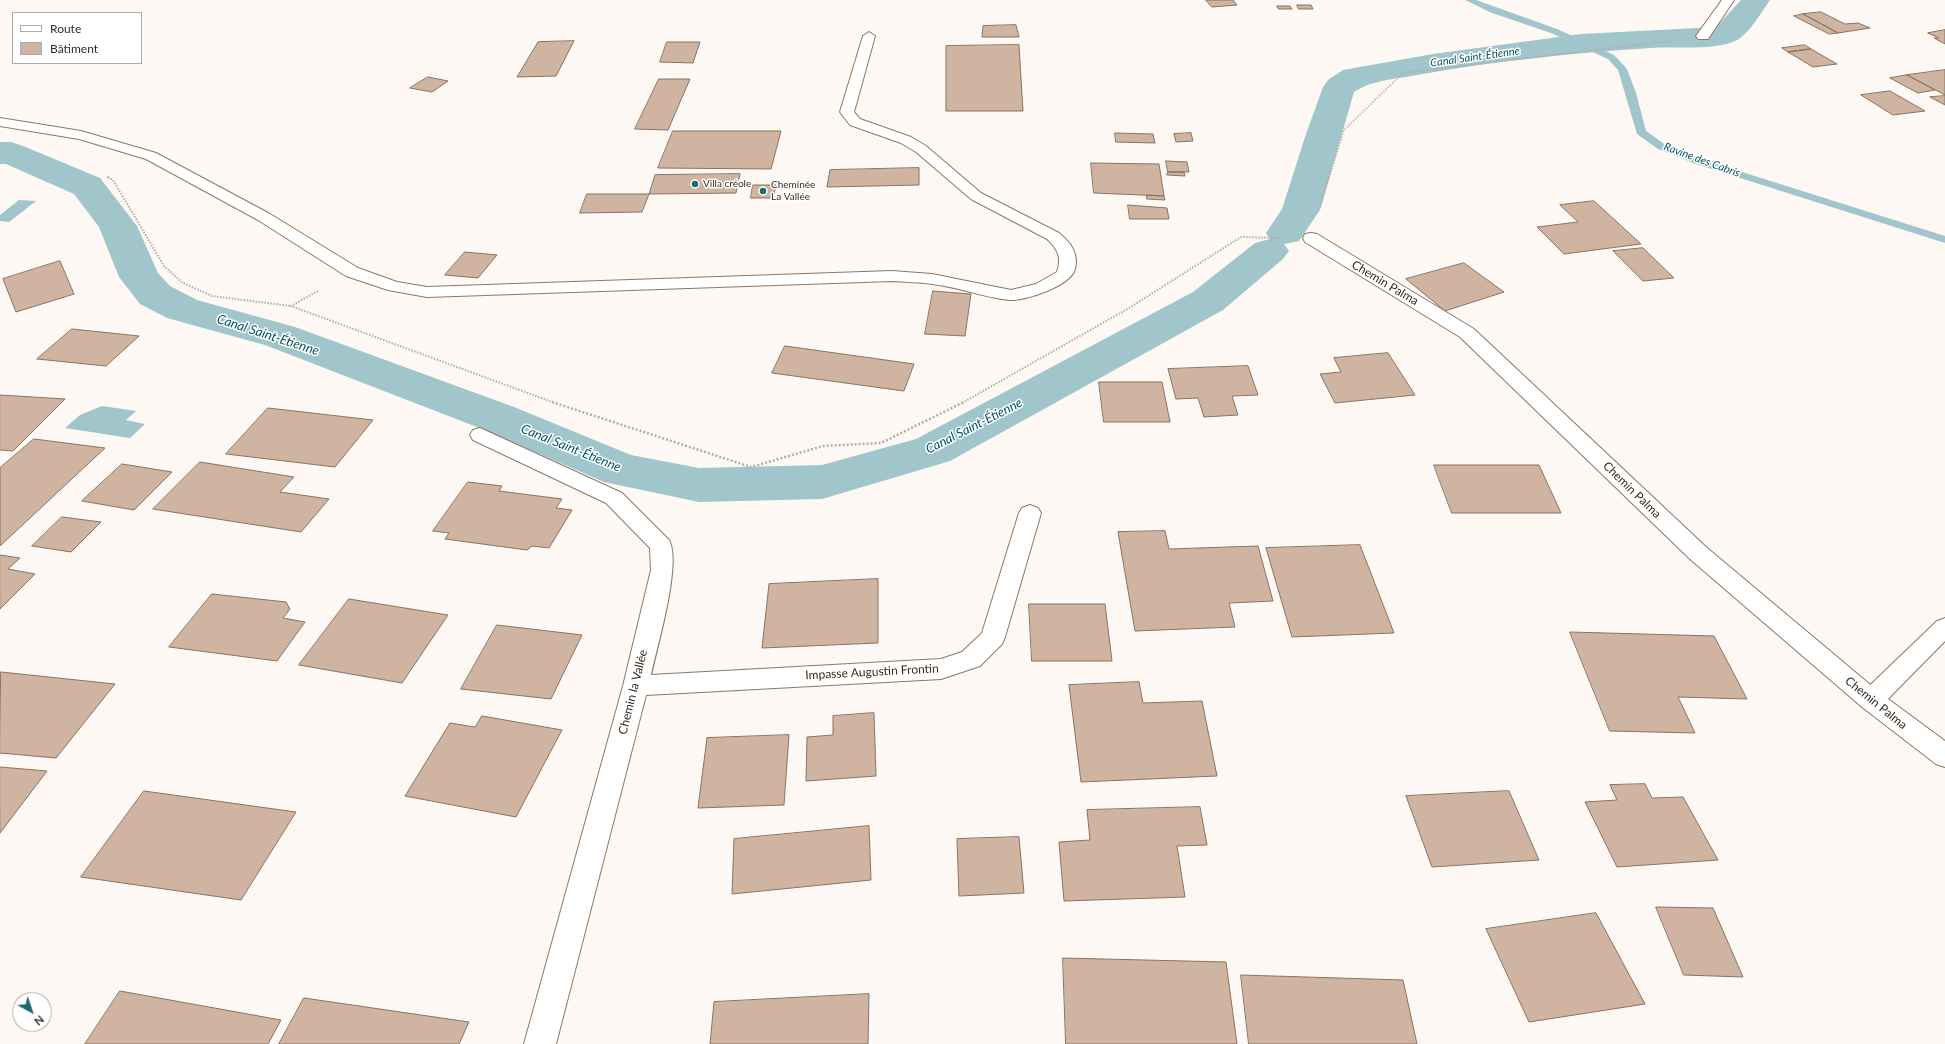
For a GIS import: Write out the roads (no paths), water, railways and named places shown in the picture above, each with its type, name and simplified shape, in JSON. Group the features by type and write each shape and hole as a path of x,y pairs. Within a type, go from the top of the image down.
{"street":[{"path":"1703,36 1728,0"},
{"name":"Chemin Palma","path":"1310,238 1467,333 1698,553 1871,700 1945,756"},
{"name":"Chemin la Vallée","path":"480,435 614,498 660,546 662,570 636,686 540,1044"},
{"name":"Impasse Augustin Frontin","path":"636,686 941,669 971,658 993,637 1030,513"}],"lane":[{"path":"0,122 82,135 151,156 264,217 352,272 394,286 427,292 892,276 932,279 1011,295 1042,288 1065,275 1069,262 1064,244 1053,236 976,196 921,149 906,140 855,122 849,117 847,112 869,36"},
{"path":"1871,700 1945,627"}],"water":[{"path":"19,200 36,201 9,222 0,221 0,215"},
{"path":"102,406 136,411 126,420 145,424 130,438 65,428 80,415"}],"waterway":[{"name":"Ravine des Cabris","path":"1469,0 1495,11 1554,31 1611,57 1622,69 1631,93 1641,132 1662,147 1700,162 1945,240"},
{"name":"Canal Saint-Étienne","path":"1285,233 1301,210 1323,134 1339,87 1354,77 1433,63 1581,43 1680,37 1706,38 1724,35 1730,32 1756,0"},
{"name":"Canal Saint-Étienne","path":"0,153 11,153 87,186 118,226 139,277 155,295 182,309 280,336 498,418 621,470 699,485 822,482 933,450 1208,301 1269,251"}],"place":[{"name":"Villa créole","path":"695,184"},
{"name":"Cheminée La Vallée","path":"763,191"}]}
